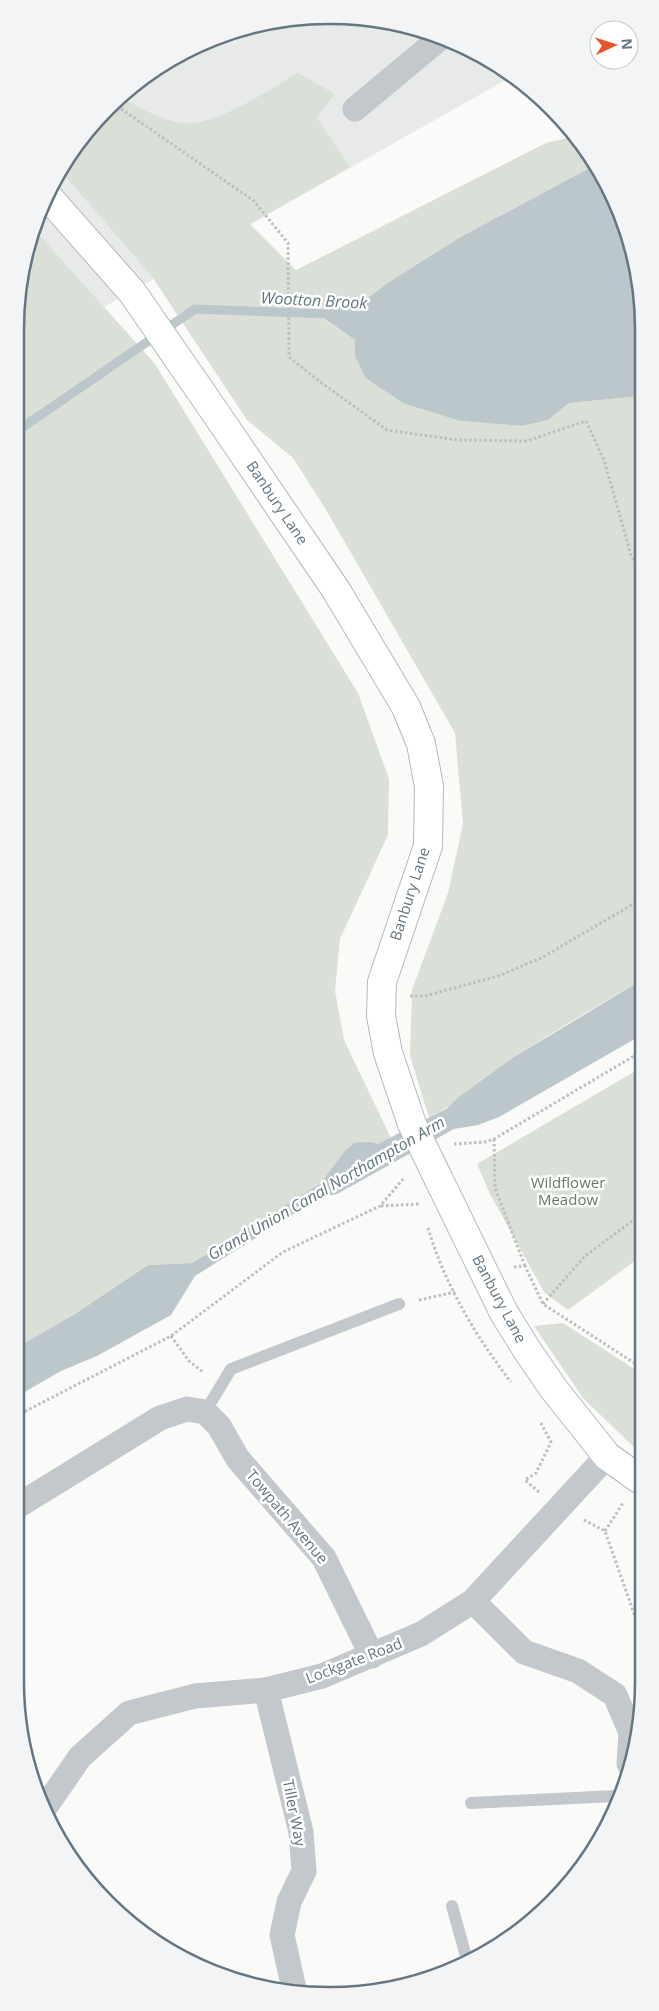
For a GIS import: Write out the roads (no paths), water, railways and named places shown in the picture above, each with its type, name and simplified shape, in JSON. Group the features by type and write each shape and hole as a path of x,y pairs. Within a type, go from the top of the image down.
{"street":[{"path":"355,109 435,43"},
{"name":"Banbury Lane","path":"52,200 132,292 336,590 406,707 421,744 429,786 428,846 382,982 381,1016 388,1053 412,1124 504,1313 553,1388 632,1490"},
{"path":"24,1502 160,1418 187,1408 205,1412"},
{"name":"Towpath Avenue","path":"205,1412 219,1426 238,1459 324,1558 372,1656"},
{"name":"Lockgate Road","path":"49,1802 80,1757 129,1713 195,1696 266,1690 322,1676 421,1634 472,1600 607,1456"},
{"path":"472,1600 524,1652 578,1672 615,1695 631,1732"},
{"name":"Tiller Way","path":"266,1690 301,1832 304,1871 289,1902 282,1935 293,1985"}],"lane":[{"path":"205,1412 231,1369 398,1304"},
{"path":"471,1804 613,1796"},
{"path":"452,1906 466,1956"}],"water":[{"path":"589,168 612,212 625,250 635,310 635,397 569,403 548,420 522,426 460,421 405,404 365,377 355,356 355,340 316,313 364,301 386,284 457,239"},
{"name":"Grand Union Canal Northampton Arm","path":"635,984 635,1039 499,1117 478,1125 454,1129 337,1194 321,1197 195,1276 171,1315 97,1356 61,1371 24,1392 24,1343 75,1314 148,1265 192,1263 320,1184 343,1153 354,1143 371,1142 378,1144 446,1109 459,1097 511,1059"}],"waterway":[{"name":"Wootton Brook","path":"24,426 195,309 328,314"}],"park label":[{"name":"Wildflower Meadow","path":"568,1192"}]}
